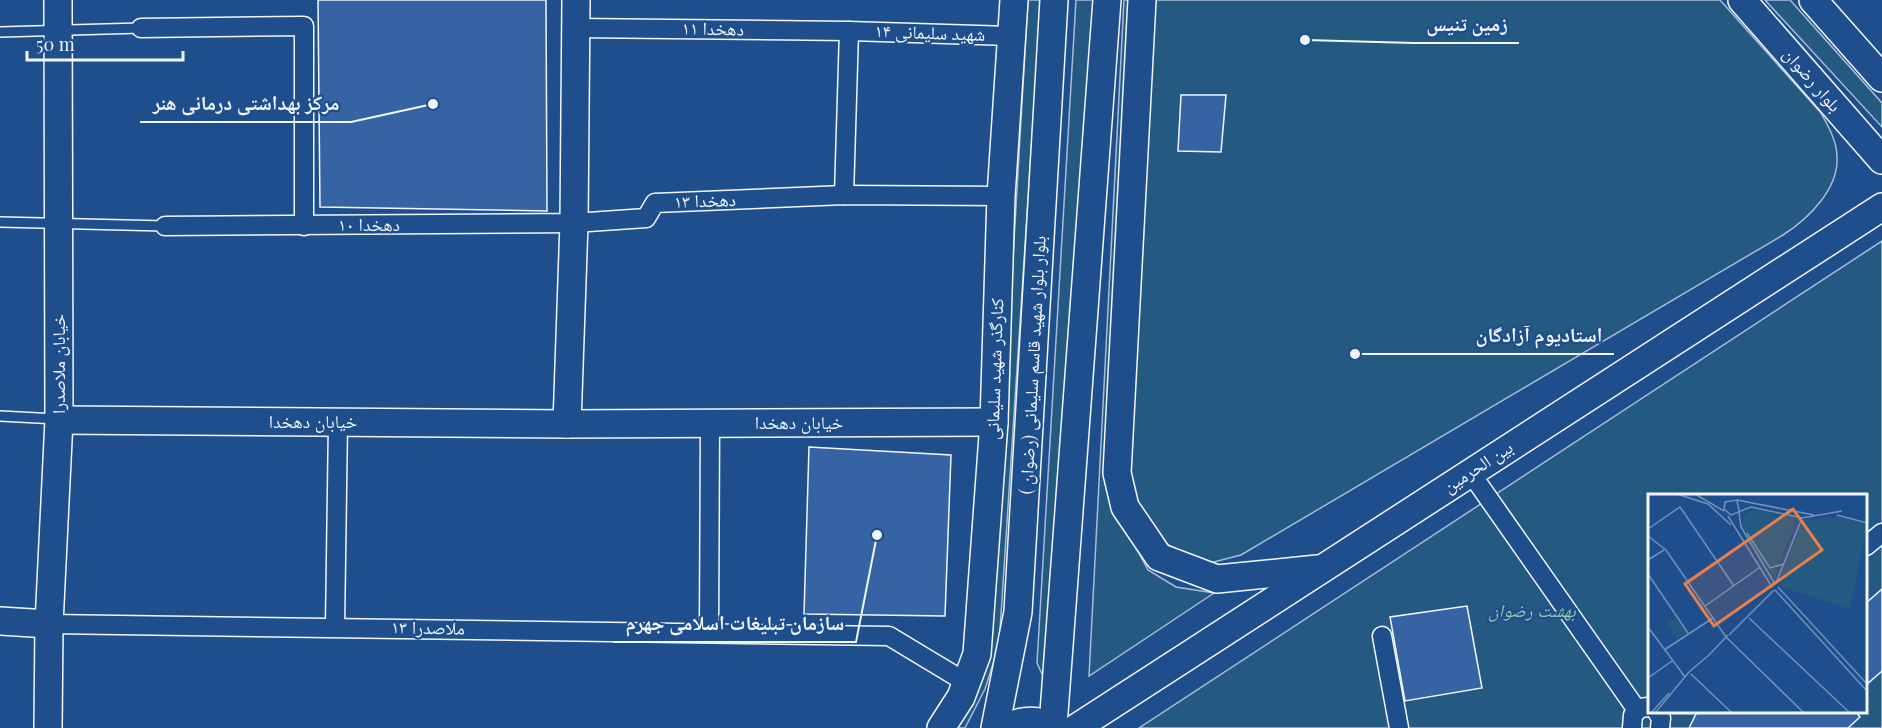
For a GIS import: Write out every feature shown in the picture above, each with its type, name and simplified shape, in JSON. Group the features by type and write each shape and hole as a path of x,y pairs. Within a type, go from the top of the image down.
{"street":[{"name":"خیابان ملاصدرا","path":"48,728 49,624 59,420 58,0"},
{"path":"567,424 574,223 576,0"},
{"name":"کنارگذر شهید سلیمانی","path":"941,728 961,697 977,654 994,422 1001,196 1014,0"},
{"name":"بلوار بلوار شهید قاسم سلیمانی (رضوان )","path":"995,728 1018,612 1054,0"},
{"path":"1006,728 1027,720 1062,727 1107,0"},
{"path":"1142,0 1117,473 1125,507 1159,557 1217,579 1321,569"},
{"name":"بلوار رضوان","path":"1742,0 1882,160"},
{"path":"1813,0 1882,78"},
{"path":"141,28 304,26 304,226"},
{"name":"دهخدا ۱۱","path":"576,28 849,31"},
{"path":"849,31 844,195 1001,196"},
{"name":"شهید سلیمانی ۱۴","path":"849,31 1010,36"},
{"name":"دهخدا ۱۳","path":"574,223 646,218 655,203 844,195"},
{"name":"بین الحرمین","path":"1062,727 1321,569 1882,207"},
{"name":"دهخدا ۱۰","path":"165,226 574,223"},
{"name":"خیابان دهخدا","path":"59,420 567,424 994,422"},
{"path":"335,627 338,422"},
{"path":"709,632 710,423"},
{"path":"1470,472 1648,706"},
{"path":"1867,545 1882,533"},
{"path":"0,621 49,624"},
{"name":"ملاصدرا ۱۳","path":"49,624 808,633 889,636 967,682"},
{"path":"1382,636 1399,728"},
{"path":"1632,728 1631,720 1654,714"}],"lane":[{"path":"0,32 141,28"},
{"path":"0,222 165,226"},
{"path":"0,416 59,420"}],"green space":[{"path":"1028,0 1041,0 999,645 985,689 965,728 948,728 970,695 1002,448"},
{"path":"1076,0 1095,0 1049,673 1042,674 1037,663"},
{"path":"1124,0 1134,0 1117,512 1148,570 1176,587 1214,593 1089,676"},
{"path":"1147,0 1720,0 1821,113 1835,145 1836,169 1827,192 1812,212 1783,235 1241,555 1206,564 1168,545 1147,525 1123,474"},
{"path":"1765,0 1790,0 1882,103 1882,127"},
{"name":"بهشت رضوان","path":"1882,241 1882,728 1139,728"}],"building":[{"path":"318,0 546,0 547,211 320,207"},
{"path":"1181,95 1226,95 1221,152 1178,151"},
{"path":"809,447 951,455 945,616 804,614"},
{"path":"1882,589 1882,671 1867,684 1867,602"},
{"path":"1467,606 1482,688 1405,701 1390,617"},
{"path":"1696,713 1857,713 1860,717 1848,728 1689,728"}],"place":[{"name":"زمین تنیس","path":"1305,40"},
{"name":"مرکز بهداشتی درمانی هنر","path":"433,104"},
{"name":"استادیوم آزادگان","path":"1355,354"},
{"name":"سازمان تبلیغات اسلامی جهرم","path":"877,535"}]}
